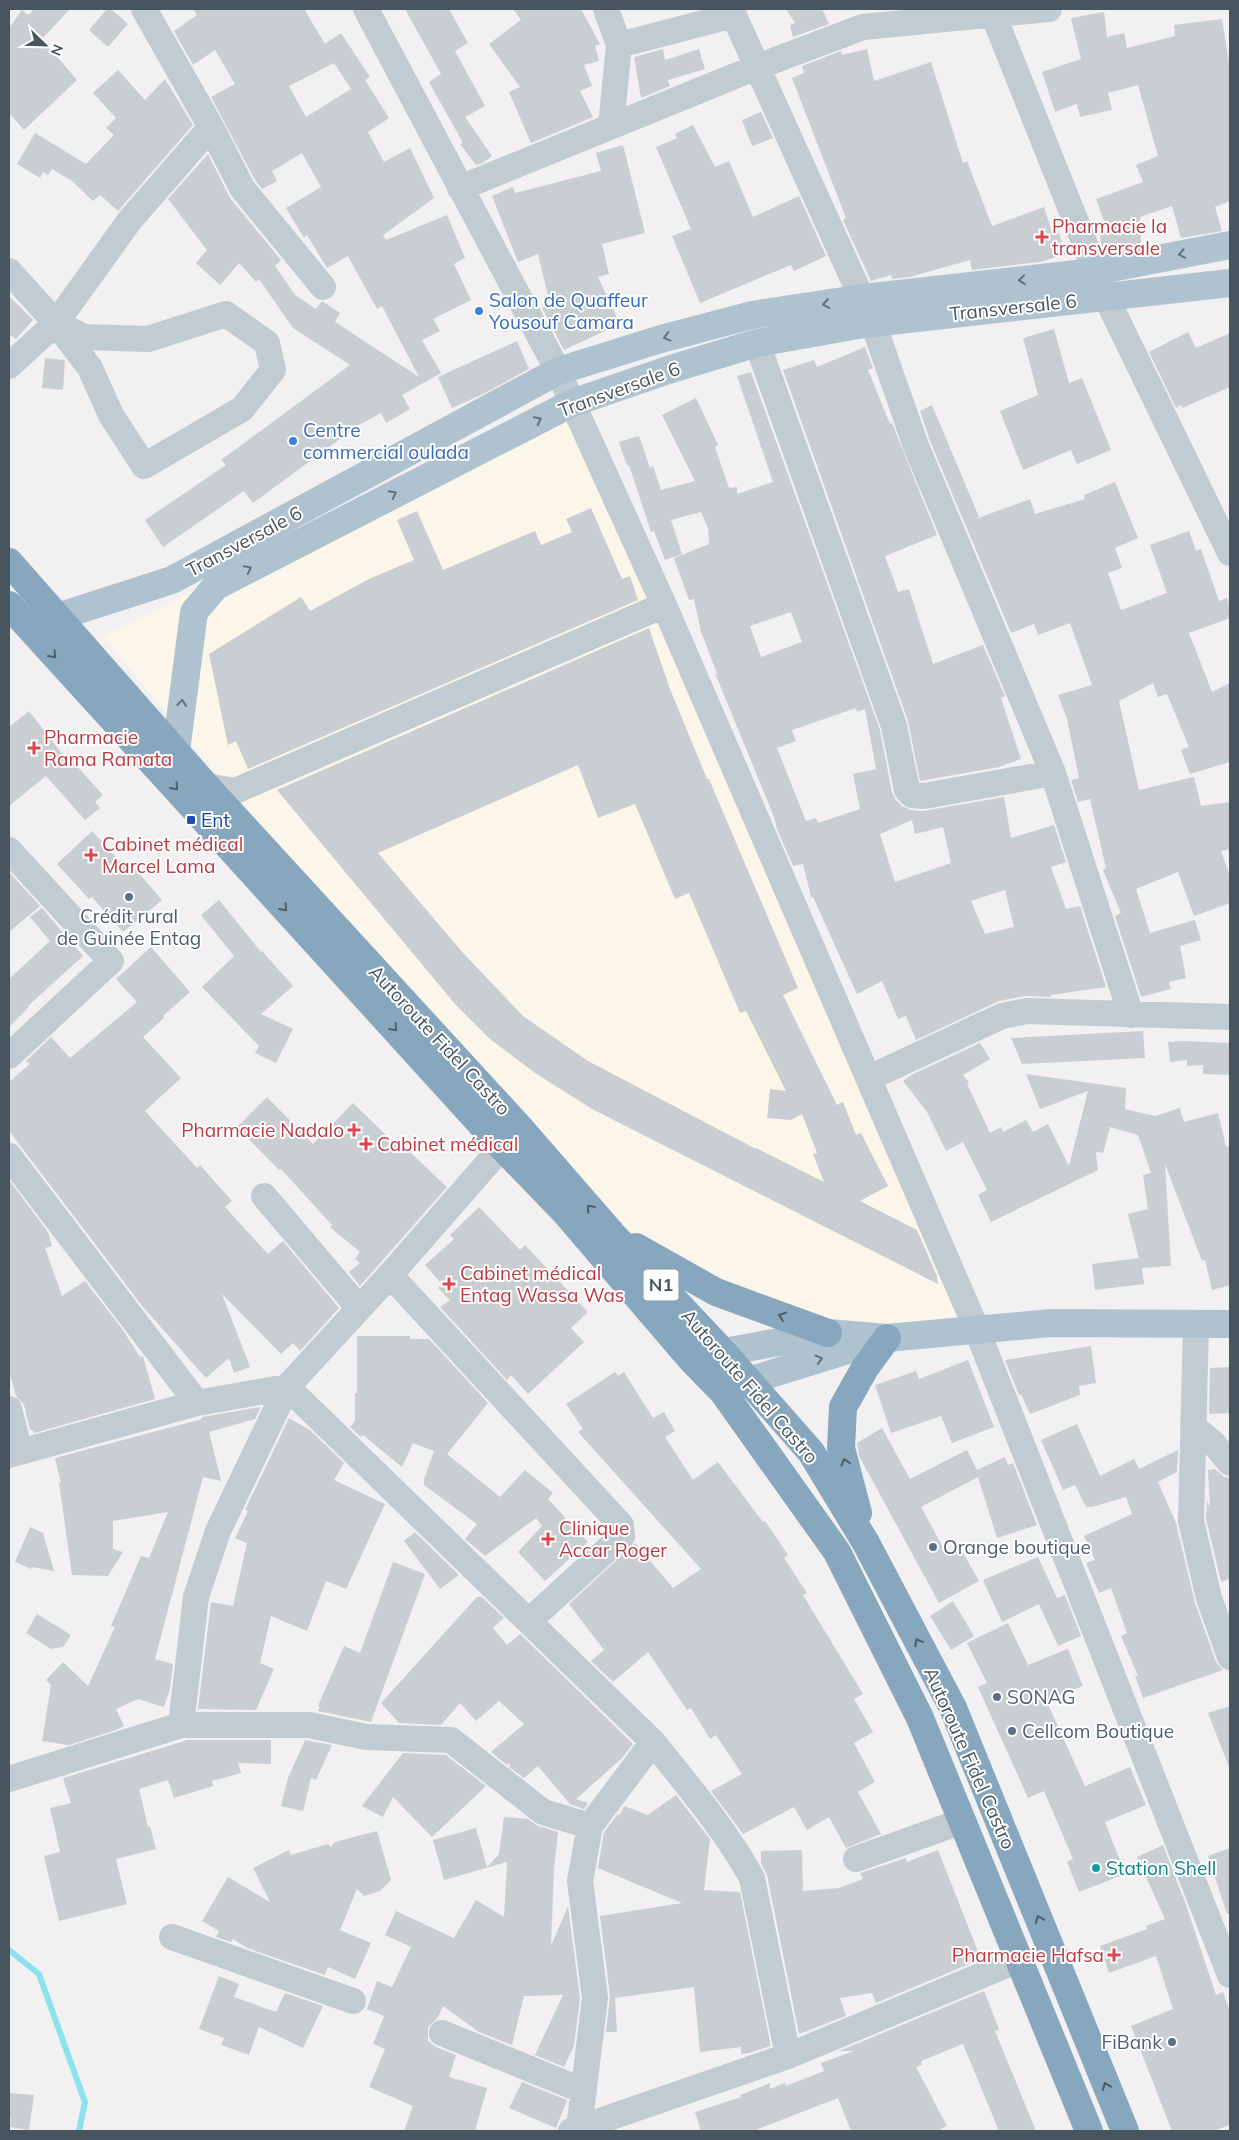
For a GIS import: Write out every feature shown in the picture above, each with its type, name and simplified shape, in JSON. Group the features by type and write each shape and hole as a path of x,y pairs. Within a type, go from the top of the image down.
{"highway":[{"name":"Autoroute Fidel Castro","path":"9,562 206,786 519,1126 612,1234 723,1352 811,1452 866,1543 953,1708 1125,2131"},
{"name":"Autoroute Fidel Castro","path":"9,606 502,1147 564,1212 690,1358 723,1392 837,1552 920,1718 1089,2131"},
{"path":"36,635 57,617"},
{"path":"612,1234 716,1292 828,1333"},
{"path":"866,1543 841,1448 843,1407 865,1368 887,1338"}],"main road":[{"name":"Transversale 6","path":"57,617 172,580 558,371 661,339 752,315 863,298 1097,271 1230,245"},
{"name":"Transversale 6","path":"176,751 194,612 216,586 572,402 672,368 757,343 873,323 1230,283"},
{"path":"690,1358 828,1333 887,1338 1051,1323 1230,1324"},
{"path":"723,1392 748,1381 887,1338"}],"street":[{"path":"144,9 211,127 242,188 323,287"},
{"path":"366,9 558,371 664,605 977,1330 1230,1975"},
{"path":"606,9 619,45 611,126"},
{"path":"460,188 757,67 863,27 992,12 1049,9"},
{"path":"619,45 732,12 873,323 916,446 1052,773 1131,1015"},
{"path":"992,12 1106,297 1230,553"},
{"path":"9,366 56,323 130,220 211,127"},
{"path":"9,271 56,323 90,368 111,415 144,466 242,409 273,370 267,343 226,314 148,339 84,337 56,323"},
{"path":"757,343 894,726 907,790 912,795 924,796 1052,773"},
{"path":"206,786 234,791 664,605"},
{"path":"9,850 111,961 9,1056"},
{"path":"868,1078 1002,1016 1027,1011 1230,1017"},
{"path":"181,1724 196,1597 218,1531 287,1387 390,1275 502,1147"},
{"path":"9,1156 197,1403"},
{"path":"264,1196 359,1308"},
{"path":"390,1275 621,1525 622,1536 530,1620"},
{"path":"1196,1325 1191,1521 1209,1598 1230,1657"},
{"path":"9,1409 15,1454 197,1403 287,1387"},
{"path":"287,1387 530,1620 653,1742 740,1855 752,1878 788,2056"},
{"path":"1194,1426 1214,1444 1230,1463"},
{"path":"9,1779 181,1724 309,1725 366,1737 451,1740 543,1812 590,1826"},
{"path":"575,2130 584,2091 595,1998 580,1881 590,1826 653,1742"},
{"path":"856,1859 963,1821"},
{"path":"172,1937 353,2001"},
{"path":"575,2130 788,2056 1020,1960"},
{"path":"442,2033 584,2091"}],"shaded area":[{"path":"567,404 977,1342 776,1312 689,1271 619,1224 347,931 104,637 400,483"}],"building":[{"path":"34,9 70,9 42,39 77,80 24,130 9,113 9,28 22,10 28,15"},
{"path":"107,9 111,9 128,24 108,47 89,30"},
{"path":"193,9 304,9 325,44 341,33 370,77 365,80 389,118 368,132 384,162 410,148 434,198 383,235 386,240 447,215 465,258 454,264 471,300 433,319 440,331 422,340 441,373 402,395 410,409 386,423 381,413 359,425 253,503 244,491 163,547 145,520 226,465 221,460 350,365 293,328 259,279 256,282 239,263 220,285 196,263 207,250 168,199 208,154 230,198 281,260 275,266 295,295 316,309 322,301 340,313 335,322 419,377 382,306 377,309 348,256 327,268 307,235 304,238 286,208 321,187 302,153 272,171 277,181 262,189 255,180 211,97 235,84 215,50 193,65 174,31 197,15","holes":["334,63 351,89 306,117 289,86"]},
{"path":"405,9 449,9 468,43 455,51 485,106 465,117 492,156 483,163 476,165 460,144 463,143 429,82 441,74"},
{"path":"513,9 581,9 600,44 595,46 599,61 584,65 592,86 580,91 593,117 531,143 509,92 520,87 489,44 521,20"},
{"path":"786,9 822,9 829,24 793,37 790,25 795,23"},
{"path":"1104,12 1107,37 1124,33 1127,48 1175,36 1174,25 1222,19 1230,68 1230,201 1215,207 1222,231 1181,238 1172,206 1140,217 1141,246 1105,253 1100,233 1108,232 1096,199 1143,182 1136,165 1158,156 1138,85 1108,93 1112,110 1080,117 1077,104 1055,112 1042,72 1081,59 1071,18"},
{"path":"663,49 665,60 699,49 705,69 668,80 670,86 641,98 634,57"},
{"path":"867,49 874,81 931,62 963,163 967,161 992,226 1044,207 1053,235 1059,233 1066,254 1040,262 972,270 970,260 910,277 892,279 891,275 871,281 843,220 846,218 792,78 804,73 802,66 841,51 842,55"},
{"path":"118,70 145,100 165,79 193,125 118,211 100,195 93,201 72,181 52,169 48,175 43,172 40,178 17,164 35,133 86,164 114,135 106,128 116,118 93,93"},
{"path":"761,112 773,138 752,146 742,120"},
{"path":"693,125 715,167 729,161 753,217 799,196 826,256 794,271 791,265 700,303 672,236 691,229 656,147 677,138 675,134"},
{"path":"623,145 645,233 602,244 609,274 598,277 620,324 564,350 542,308 550,304 538,254 518,262 492,196 513,187 515,193 601,171 596,153"},
{"path":"9,296 33,320 16,339 9,334"},
{"path":"1054,329 1069,383 1082,378 1111,450 1077,464 1071,450 1023,470 1000,411 1038,395 1023,338"},
{"path":"1188,332 1196,348 1230,333 1230,387 1182,408 1181,405 1176,408 1149,352"},
{"path":"517,341 529,369 483,394 452,408 438,377"},
{"path":"865,347 873,368 868,370 890,424 892,423 937,535 885,556 898,592 909,589 933,664 983,645 1005,696 1001,698 1021,759 999,767 920,781 908,721 783,370 814,360 817,367"},
{"path":"45,358 65,360 63,390 42,388"},
{"path":"751,372 880,730 892,793 896,800 910,810 923,811 1004,797 1011,838 1054,825 1066,862 1051,867 1066,909 1080,906 1106,987 1051,995 1051,997 1024,996 999,1001 916,1040 906,1016 898,1019 882,981 857,994 813,897 811,897 803,864 793,866 777,829 774,817 715,673 717,673 701,632 694,599 689,600 674,558 709,544 708,528 701,512 671,520 682,554 665,560 654,531 651,532 629,465 627,466 619,442 639,436 650,468 653,466 661,490 695,481 662,415 696,398 718,445 715,447 729,488 737,487 737,494 773,482 737,376","holes":["791,612 802,642 761,657 750,626","856,708 857,712 865,709 876,769 853,774 860,809 818,823 816,818 806,821 777,748 796,741 792,730","912,820 915,834 943,827 951,863 895,882 880,834","1005,890 1014,927 985,934 971,901"]},
{"path":"932,405 979,517 973,520 1030,499 1035,514 1085,499 1084,495 1115,482 1138,538 1115,548 1122,568 1108,573 1121,610 1167,593 1150,545 1189,531 1196,551 1201,549 1219,601 1227,598 1230,607 1230,618 1189,633 1212,692 1230,683 1230,762 1190,774 1181,750 1189,747 1167,694 1158,697 1153,683 1119,701 1139,790 1194,777 1201,806 1230,802 1230,849 1221,851 1230,876 1230,903 1194,916 1178,872 1136,889 1150,933 1195,920 1201,940 1180,946 1186,978 1169,982 1171,989 1141,997 1115,916 1121,913 1103,870 1106,868 1090,799 1078,802 1071,780 1079,778 1067,719 1058,695 1092,685 1070,623 1038,635 1034,624 1011,633 930,441 920,411"},
{"path":"591,508 622,579 630,576 638,600 248,769 236,741 228,745 209,654 301,597 310,611 369,579 414,560 397,520 417,511 443,570 535,531 541,545 572,532 566,519"},
{"path":"649,628 670,689 707,779 709,779 798,988 783,995 837,1105 843,1102 856,1135 861,1133 888,1186 860,1201 917,1230 937,1276 938,1284 592,1109 535,1073 490,1039 455,1004 277,790","holes":["578,765 598,818 635,804 675,899 689,893 740,1013 746,1011 786,1091 770,1089 767,1118 791,1120 802,1114 817,1153 813,1154 824,1182 756,1149 588,1061 523,1016 464,954 378,853"]},
{"path":"29,711 70,764 73,762 103,795 95,802 100,808 85,820 46,776 9,806 9,727"},
{"path":"92,831 126,868 131,864 162,900 123,932 92,897 89,899 57,864"},
{"path":"9,872 40,906 9,932"},
{"path":"219,900 261,952 293,986 261,1014 293,1029 276,1063 255,1053 259,1046 202,987 234,956 201,915"},
{"path":"42,908 83,956 28,1006 9,1027 9,979 50,941 30,917"},
{"path":"151,947 190,992 143,1037 181,1078 145,1111 197,1168 200,1165 232,1201 225,1207 268,1254 283,1241 339,1308 300,1351 293,1343 281,1354 222,1294 250,1367 234,1373 229,1358 206,1378 143,1307 9,1131 9,1082 30,1064 26,1061 51,1037 70,1058 137,1002 116,979"},
{"path":"1143,1031 1145,1058 1022,1064 1011,1038"},
{"path":"1168,1042 1230,1043 1230,1075 1203,1074 1203,1065 1187,1066 1187,1060 1170,1062"},
{"path":"980,1043 990,1059 963,1075 969,1082 967,1084 990,1133 1001,1127 1003,1132 1026,1120 1033,1132 1048,1124 1069,1166 1088,1091 1040,1109 1026,1074 1126,1088 1125,1109 1155,1116 1180,1108 1184,1122 1218,1113 1226,1147 1230,1146 1230,1285 1212,1290 1205,1260 1202,1261 1165,1164 1171,1266 1142,1268 1144,1284 1095,1290 1092,1264 1139,1258 1128,1214 1148,1209 1143,1175 1151,1173 1138,1135 1110,1127 1103,1153 1096,1152 1098,1170 991,1222 978,1195 987,1190 963,1142 946,1151 927,1112 903,1081 911,1075"},
{"path":"267,1097 313,1144 353,1103 393,1142 396,1139 447,1187 360,1286 349,1272 360,1263 355,1259 360,1252 330,1227 332,1225 281,1169 279,1170 237,1127"},
{"path":"9,1180 48,1232 52,1246 45,1248 62,1296 85,1281 123,1330 140,1357 143,1356 155,1399 34,1433 33,1430 30,1430 24,1405 16,1396 9,1371"},
{"path":"479,1207 520,1250 525,1245 588,1312 571,1328 584,1342 528,1394 511,1375 507,1380 440,1307 450,1300 438,1288 442,1284 425,1265 454,1239 450,1235"},
{"path":"357,1336 410,1336 410,1339 429,1339 488,1403 447,1454 500,1497 525,1470 553,1493 548,1499 588,1542 545,1581 518,1552 542,1526 536,1518 485,1556 465,1539 477,1524 424,1485 424,1479 434,1451 413,1443 402,1467 363,1435 361,1437 350,1427 355,1421"},
{"path":"1091,1346 1096,1383 1079,1386 1080,1395 1030,1414 1021,1394 1019,1395 1005,1360"},
{"path":"968,1360 994,1427 952,1443 941,1416 891,1433 875,1385 916,1371 919,1379"},
{"path":"1230,1367 1230,1413 1209,1414 1210,1368"},
{"path":"615,1372 618,1376 624,1372 653,1418 664,1412 675,1431 665,1437 693,1480 718,1462 763,1522 765,1521 788,1555 784,1558 807,1593 803,1595 863,1694 854,1699 873,1732 854,1743 875,1782 858,1792 881,1834 846,1848 829,1817 807,1830 794,1807 743,1834 711,1791 742,1774 716,1735 710,1739 691,1708 687,1710 648,1652 613,1682 591,1661 604,1650 569,1604 635,1543 673,1588 701,1569 578,1432 583,1429 566,1404"},
{"path":"261,1407 255,1419 209,1432 221,1481 203,1477 155,1659 173,1664 170,1689 164,1707 138,1699 116,1709 124,1726 116,1730 69,1745 42,1741 51,1685 46,1680 63,1662 88,1686 115,1627 111,1626 141,1556 149,1558 168,1512 113,1521 113,1549 123,1552 108,1576 72,1575 59,1483 61,1483 55,1458 202,1419 202,1417"},
{"path":"289,1418 310,1430 344,1463 334,1480 385,1504 346,1589 326,1581 307,1631 271,1616 260,1663 274,1669 256,1710 198,1709 211,1602 233,1606 247,1543 235,1538 248,1511 245,1510"},
{"path":"1077,1424 1100,1476 1134,1459 1139,1469 1178,1450 1177,1472 1158,1482 1176,1523 1195,1603 1216,1662 1223,1670 1143,1698 1135,1676 1138,1676 1121,1636 1127,1633 1111,1588 1099,1593 1086,1563 1095,1560 1084,1536 1132,1514 1126,1497 1086,1507 1075,1485 1063,1490 1041,1440"},
{"path":"882,1428 910,1479 967,1450 977,1470 1005,1457 1008,1465 1013,1463 1037,1525 997,1538 978,1477 921,1507 946,1553 959,1546 979,1581 939,1603 859,1456 857,1443"},
{"path":"1215,1469 1224,1477 1229,1478 1230,1484 1230,1579 1221,1582 1206,1519 1207,1500 1210,1508 1208,1470"},
{"path":"30,1527 43,1533 54,1571 32,1567 31,1569 15,1562"},
{"path":"415,1532 459,1575 440,1589 404,1541"},
{"path":"1038,1557 1057,1598 1065,1595 1081,1636 1058,1646 1039,1604 1002,1622 983,1580"},
{"path":"393,1562 425,1574 371,1722 318,1711 320,1707 318,1706 344,1646 360,1653"},
{"path":"477,1597 482,1597 504,1618 493,1628 507,1645 520,1634 633,1744 621,1759 576,1799 588,1803 584,1809 570,1804 538,1766 524,1778 509,1767 510,1763 507,1765 491,1752 524,1724 499,1701 476,1721 460,1703 441,1725 399,1723 381,1703"},
{"path":"953,1601 974,1636 951,1650 930,1616"},
{"path":"37,1614 71,1635 63,1647 51,1649 26,1633"},
{"path":"1008,1623 1028,1665 1068,1649 1083,1686 1046,1700 1085,1786 1130,1767 1146,1805 1105,1822 1125,1874 1079,1892 1067,1862 1073,1859 1044,1791 1028,1798 978,1687 987,1683 967,1643"},
{"path":"1230,1706 1230,1767 1229,1767 1208,1713"},
{"path":"188,1740 271,1740 271,1764 238,1763 241,1773 212,1781 213,1786 174,1798 168,1780 139,1789 148,1827 150,1826 156,1849 116,1859 127,1904 59,1921 44,1856 60,1852 50,1808 71,1803 63,1778"},
{"path":"305,1740 332,1745 316,1780 311,1778 303,1811 281,1806 288,1778"},
{"path":"403,1753 446,1755 486,1786 432,1837 393,1797 383,1817 362,1806"},
{"path":"676,1795 710,1839 704,1890 740,1892 770,2042 770,2046 749,2053 741,2054 741,2047 700,2052 694,1987 615,1998 617,2032 606,2032 610,1996 600,1916 682,1903 598,1868 604,1832 618,1814 620,1815 624,1806 648,1815"},
{"path":"504,1817 528,1819 538,1826 558,1832 554,1869 551,1946 568,1906 580,1998 574,2046 564,2067 535,2055 563,1995 524,1996 512,2045 479,2032 443,2006 437,2019 428,2027 428,2041 436,2047 456,2055 449,2077 487,2088 475,2131 404,2131 413,2106 369,2087 385,2049 373,2044 384,2016 367,2009 377,1981 392,1987 411,1947 385,1935 396,1911 454,1938 476,1900 504,1917 507,1862 444,1880 433,1840 476,1828 487,1867 499,1854"},
{"path":"377,1831 391,1880 380,1891 364,1896 357,1889 340,1930 371,1943 355,1979 328,1967 325,1975 247,1948 233,1939 231,1942 216,1937 219,1931 202,1921 228,1877 270,1902 253,1868 289,1850 291,1855 328,1844 331,1847 335,1842"},
{"path":"1163,1845 1186,1905 1216,1995 1223,1992 1230,2012 1230,2125 1213,2131 1172,2131 1131,2026 1173,2009 1156,1956 1109,1973 1100,1946 1147,1929 1146,1926 1165,1919 1137,1857"},
{"path":"1230,1848 1230,1913 1227,1914 1208,1856"},
{"path":"802,1850 803,1891 839,1888 863,1879 860,1873 906,1858 907,1862 938,1850 981,1959 876,2003 872,1993 840,1998 846,2016 799,2034 767,1875 761,1863 761,1851"},
{"path":"219,1976 239,1984 234,1997 276,2012 285,1993 323,2006 303,2048 259,2027 249,2055 221,2045 224,2038 199,2029"},
{"path":"984,1991 999,2029 995,2031 1036,2131 999,2131 963,2044 921,2061 922,2065 916,2067 947,2126 937,2131 851,2131 838,2098 753,2131 701,2131 695,2112 741,2097 740,2095 770,2083 770,2089 785,2083 786,2086 824,2071 821,2063 854,2051 839,2051"},
{"path":"522,2082 567,2100 556,2128 509,2108"},
{"path":"9,2093 34,2095 29,2130 10,2127"}],"waterway":[{"path":"9,1950 39,1974 85,2102 79,2131"}],"place":[{"name":"Pharmacie la transversale","path":"1042,237"},
{"name":"Salon de Quaffeur Yousouf Camara","path":"479,311"},
{"name":"Centre commercial oulada","path":"293,441"},
{"name":"Pharmacie Rama Ramata","path":"34,748"},
{"name":"Ent","path":"191,820"},
{"name":"Cabinet médical Marcel Lama","path":"91,855"},
{"name":"Crédit rural de Guinée Entag","path":"129,897"},
{"name":"Pharmacie Nadalo","path":"354,1130"},
{"name":"Cabinet médical","path":"366,1144"},
{"name":"Cabinet médical Entag Wassa Was","path":"449,1284"},
{"name":"Clinique Accar Roger","path":"548,1539"},
{"name":"Orange boutique","path":"933,1547"},
{"name":"SONAG","path":"997,1697"},
{"name":"Cellcom Boutique","path":"1012,1731"},
{"name":"Station Shell","path":"1096,1868"},
{"name":"Pharmacie Hafsa","path":"1114,1955"},
{"name":"FiBank","path":"1172,2042"}]}
